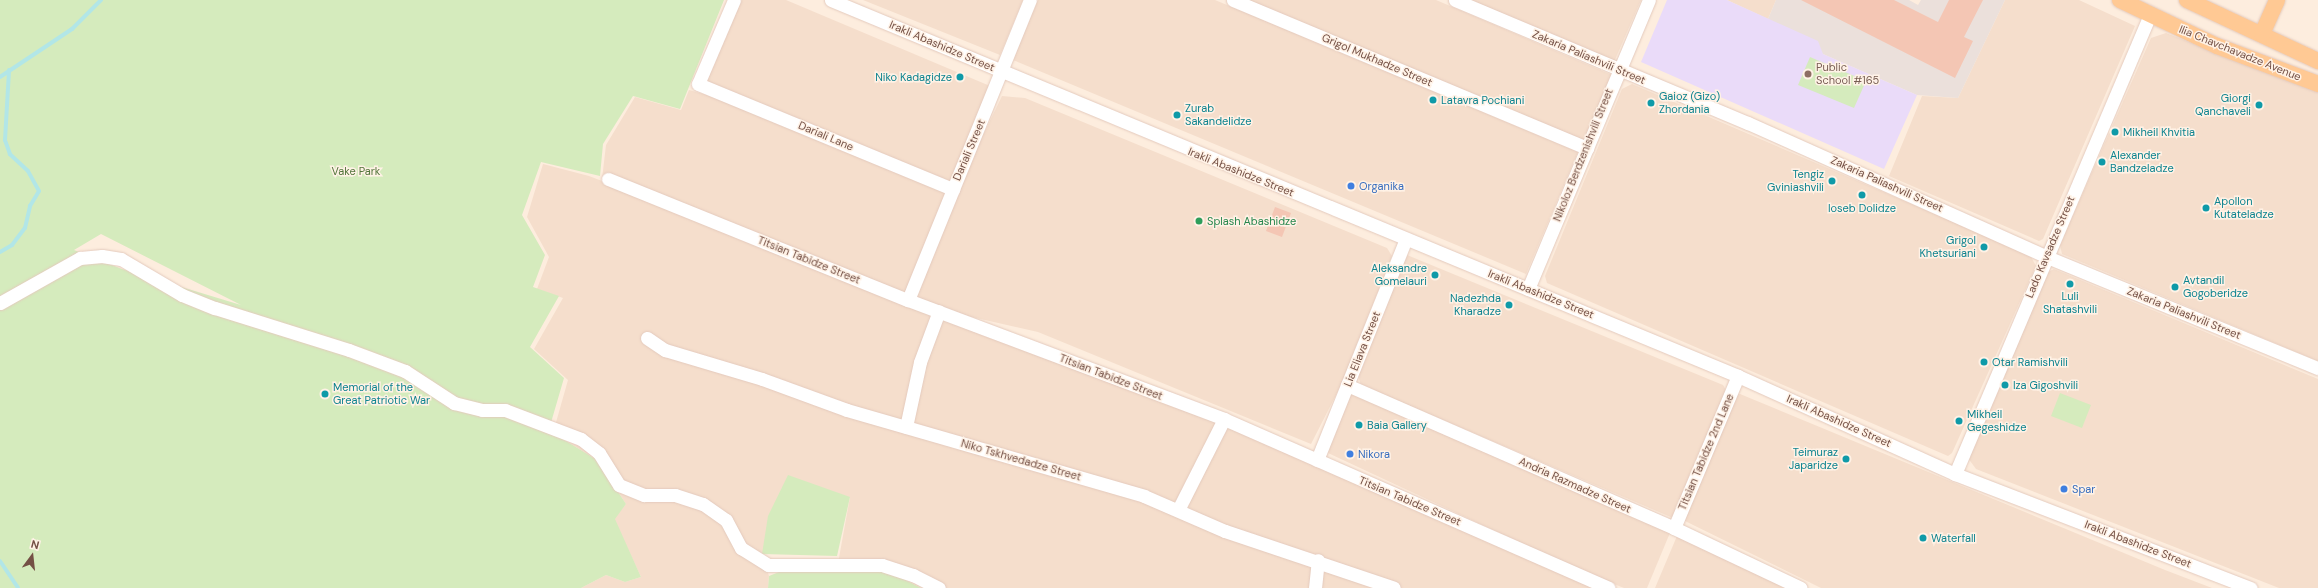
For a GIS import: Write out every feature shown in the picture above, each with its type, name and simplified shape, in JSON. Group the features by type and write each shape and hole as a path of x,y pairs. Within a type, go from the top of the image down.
{"main road":[{"name":"Ilia Chavchavadze Avenue","path":"2120,0 2148,18 2235,54 2318,84"},
{"name":"Ilia Chavchavadze Avenue","path":"2187,0 2318,61"},
{"path":"2262,34 2276,0"}],"street":[{"name":"Dariali Lane","path":"734,0 698,84 953,189"},
{"name":"Irakli Abashidze Street","path":"830,0 1738,376 1955,474 2250,588"},
{"name":"Dariali Street","path":"908,300 1030,0"},
{"name":"Grigol Mukhadze Street","path":"1233,0 1587,148"},
{"name":"Zakaria Paliashvili Street","path":"1455,0 1748,123 2047,257 2318,368"},
{"name":"Nikoloz Berdzenishvili Street","path":"1528,289 1587,148 1618,69 1649,0"},
{"name":"Lado Kavsadze Street","path":"1955,474 2148,18"},
{"name":"Titsian Tabidze Street","path":"608,179 908,300 1224,419 1608,588"},
{"name":"Lia Eliava Street","path":"1317,460 1406,239"},
{"path":"0,303 80,258 102,256 121,259 182,295 214,308 349,350 405,371 454,403 482,410 505,410 581,439 599,454 619,485 634,492 675,495 703,504 726,520 741,548 768,565 882,565 913,575 939,588"},
{"path":"906,426 920,362 939,311"},
{"name":"Niko Tskhvedadze Street","path":"647,338 678,355 906,426 1144,496 1225,531 1318,560 1394,588"},
{"name":"Titsian Tabidze 2nd Lane","path":"1674,528 1738,376"},
{"name":"Andria Razmadze Street","path":"1347,385 1674,528 1801,588"},
{"path":"1178,510 1224,419"},
{"path":"1315,588 1318,560"}],"shaded area":[{"path":"738,0 786,0 990,86 948,185 701,83"},
{"path":"863,0 1023,0 1000,55"},
{"path":"1038,0 1215,0 1578,152 1526,274 1013,60"},
{"path":"1246,0 1436,0 1612,75 1584,142"},
{"path":"1468,0 1641,0 1614,62"},
{"name":"Public School #165","path":"1667,0 1727,0 1818,41 1823,54 1917,95 1884,169 1641,62"},
{"path":"1727,0 1776,0 1768,19"},
{"path":"1776,0 1909,0 1918,5 1921,0 2005,0 1958,98 1917,95 1823,54 1768,19"},
{"path":"2005,0 2079,0 2135,26 2043,239 2039,241 1889,176 1922,96 1958,98"},
{"path":"2166,33 2318,92 2318,361 2062,254 2060,245 2151,38"},
{"path":"1632,84 2030,255 2036,266 1952,453 1948,456 1547,283 1545,276 1622,89"},
{"path":"689,90 767,112 950,189 905,298 602,179 606,145 635,97 681,110"},
{"path":"1002,96 1025,98 1387,248 1392,256 1341,385 1311,444 1038,332 941,310 912,299 956,191"},
{"path":"543,164 589,176 1139,388 1593,588 921,588 898,576 837,569 850,497 762,554 769,576 768,588 581,588 606,575 625,582 641,577 614,519 626,504 597,460 553,433 568,380 534,349 563,298 537,289 549,257 527,217"},
{"path":"1407,255 1723,385 1726,390 1673,518 1361,385 1358,376"},
{"path":"2054,269 2318,379 2318,588 2279,588 1976,469 1968,458 2048,272"},
{"path":"1351,387 1672,528 1647,588 1624,588 1579,570 1328,453"},
{"path":"1740,394 2165,570 2212,588 1821,588 1683,520 1736,395"},
{"path":"1677,536 1795,588 1655,588"}],"green space":[{"name":"Vake Park","path":"0,0 724,0 680,109 633,96 603,144 600,176 541,162 522,215 545,255 533,287 559,296 530,347 564,378 550,426 553,433 597,460 626,504 615,519 641,577 625,582 606,575 581,588 0,588","holes":["101,234 241,305 122,269 74,250"]},
{"path":"1810,57 1866,81 1854,108 1798,85"},
{"path":"2060,393 2091,405 2082,428 2051,416"},
{"path":"788,475 850,497 837,556 762,554 768,516"},
{"path":"874,569 898,576 921,588 768,588 769,576 784,570"}],"building":[{"path":"1801,0 1894,0 1938,22 1949,0 1983,0 1964,37 1973,41 1955,78"},
{"path":"1275,207 1291,213 1282,237 1266,231"}],"waterway":[{"path":"0,77 72,29 101,0"},
{"path":"0,252 12,245 25,228 30,206 39,191 28,171 10,154 5,140 9,70"},
{"path":"0,561 18,588"}],"place":[{"name":"Public School #165","path":"1808,74"},
{"name":"Niko Kadagidze","path":"960,77"},
{"name":"Latavra Pochiani","path":"1433,100"},
{"name":"Gaioz (Gizo) Zhordania","path":"1651,103"},
{"name":"Giorgi Qanchaveli","path":"2259,105"},
{"name":"Zurab Sakandelidze","path":"1177,115"},
{"name":"Mikheil Khvitia","path":"2115,132"},
{"name":"Alexander Bandzeladze","path":"2102,162"},
{"name":"Tengiz Gviniashvili","path":"1832,181"},
{"name":"Organika","path":"1351,186"},
{"name":"Ioseb Dolidze","path":"1862,195"},
{"name":"Apollon Kutateladze","path":"2206,208"},
{"name":"Splash Abashidze","path":"1199,221"},
{"name":"Grigol Khetsuriani","path":"1984,247"},
{"name":"Aleksandre Gomelauri","path":"1435,275"},
{"name":"Luli Shatashvili","path":"2070,284"},
{"name":"Avtandil Gogoberidze","path":"2175,287"},
{"name":"Nadezhda Kharadze","path":"1509,305"},
{"name":"Otar Ramishvili","path":"1984,362"},
{"name":"Iza Gigoshvili","path":"2005,385"},
{"name":"Memorial of the Great Patriotic War","path":"325,394"},
{"name":"Mikheil Gegeshidze","path":"1959,421"},
{"name":"Baia Gallery","path":"1359,425"},
{"name":"Nikora","path":"1350,454"},
{"name":"Teimuraz Japaridze","path":"1846,459"},
{"name":"Spar","path":"2064,489"},
{"name":"Waterfall","path":"1923,538"}]}
